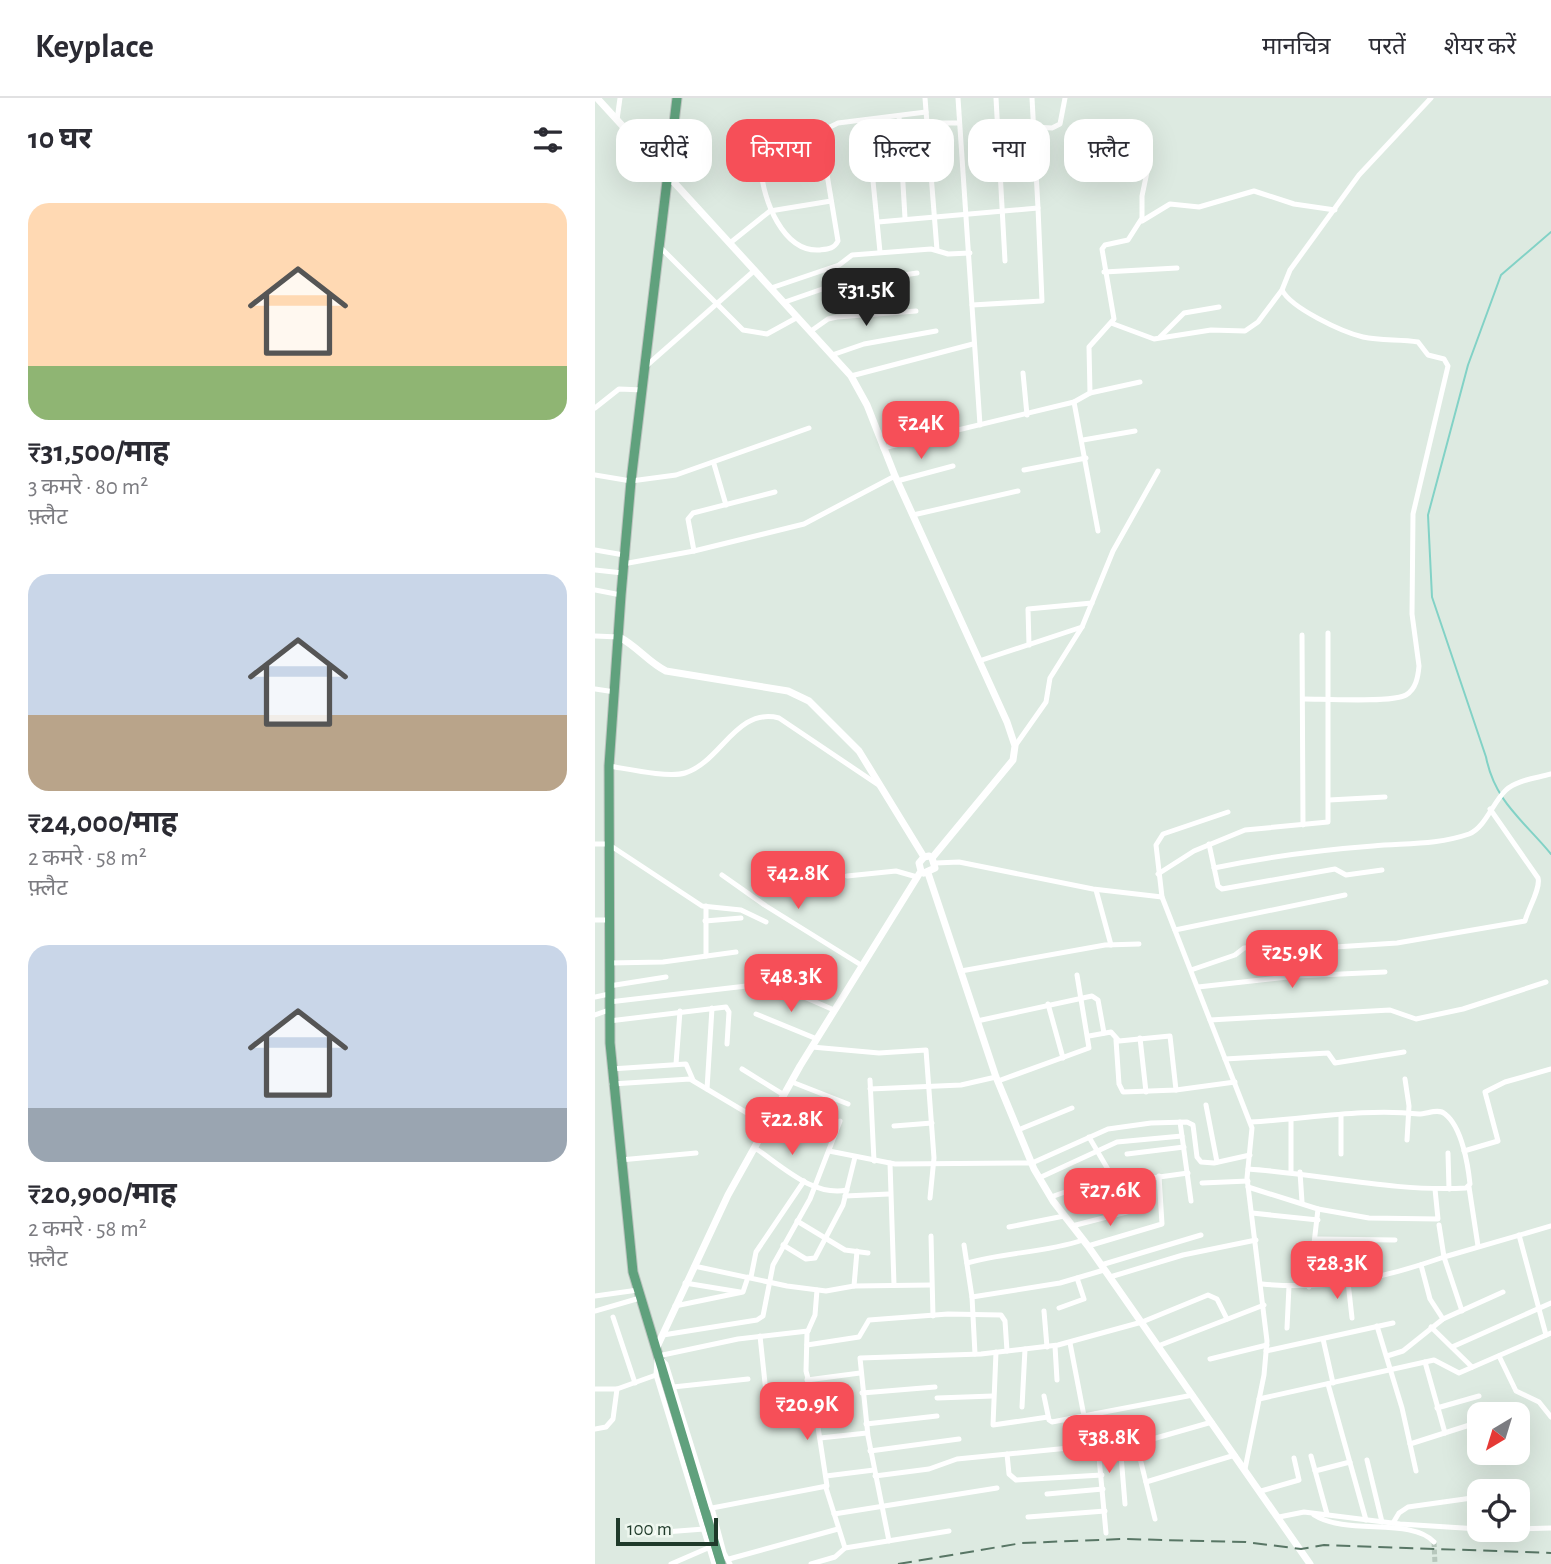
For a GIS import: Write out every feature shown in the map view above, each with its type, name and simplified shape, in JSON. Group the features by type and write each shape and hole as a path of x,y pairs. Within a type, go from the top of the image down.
{"main road":[{"path":"675,119 677,98"},
{"path":"667,182 631,481 609,766 611,1069 629,1256 657,1352 726,1562"}],"street":[{"path":"597,98 616,119"},
{"path":"617,119 620,98"},
{"path":"925,98 926,119"},
{"path":"958,98 980,425"},
{"path":"996,98 1005,261"},
{"path":"1033,98 1033,119"},
{"path":"1050,128 1060,124 1065,98"},
{"path":"1111,323 1147,338 1159,338 1211,330 1245,331 1258,322 1283,292 1290,270 1359,175 1431,98"},
{"path":"875,119 926,112"},
{"path":"899,116 905,218"},
{"path":"954,123 959,123"},
{"path":"674,182 851,376 867,405 896,478 1015,746 1014,758 1010,764 931,859"},
{"path":"763,182 770,211 801,249 829,249 838,241 828,182"},
{"path":"874,182 880,252"},
{"path":"931,182 937,250"},
{"path":"971,305 1042,301 1036,182"},
{"path":"1141,221 1145,182"},
{"path":"1090,393 1089,347 1114,316 1101,253 1103,246 1128,240 1141,221 1170,204 1199,207 1254,191 1294,204 1335,210"},
{"path":"730,243 770,211 831,201"},
{"path":"878,222 1038,208"},
{"path":"660,247 743,330 760,334 774,332 798,317"},
{"path":"771,288 839,265 852,255 937,250 970,253"},
{"path":"1104,272 1177,268"},
{"path":"645,367 755,270"},
{"path":"785,302 831,286 918,273"},
{"path":"1283,292 1315,315 1358,336 1418,342 1428,355 1444,359 1448,366 1413,514 1411,582 1419,666 1417,679 1413,688 1397,698 1304,699"},
{"path":"1159,338 1184,313 1219,307"},
{"path":"811,331 828,319 837,317 916,311"},
{"path":"832,355 864,344 936,331"},
{"path":"851,376 973,344"},
{"path":"1023,373 1027,415"},
{"path":"883,448 1027,415 1074,402 1090,393 1140,382"},
{"path":"595,408 619,389 643,390"},
{"path":"1074,402 1098,531"},
{"path":"595,475 631,481 676,475 714,464 809,428"},
{"path":"1083,440 1135,431"},
{"path":"1024,470 1086,458"},
{"path":"714,464 726,505"},
{"path":"595,569 694,551 804,524 896,478 953,466"},
{"path":"1015,746 1046,702 1050,678 1082,627 1121,534 1158,471"},
{"path":"913,515 1018,491"},
{"path":"694,551 689,516 775,492"},
{"path":"595,550 623,564"},
{"path":"595,590 621,595"},
{"path":"1028,645 1028,609 1092,603"},
{"path":"979,661 1082,627"},
{"path":"1158,874 1209,844 1245,830 1328,822 1328,633"},
{"path":"1302,635 1303,825"},
{"path":"595,636 619,637 636,645 649,660 666,671 803,697 840,729 859,751 931,859 933,871 922,874 896,871 846,876"},
{"path":"595,689 615,692"},
{"path":"609,766 676,774 688,772 748,721 762,716 779,718 880,785"},
{"path":"1214,869 1280,854 1378,845 1424,845 1477,830 1493,802 1511,786 1551,774"},
{"path":"1329,800 1385,797"},
{"path":"1191,970 1235,955 1244,948 1326,940 1335,947 1398,943 1525,921 1527,908 1539,890 1538,878 1490,809"},
{"path":"1229,813 1160,836 1156,845 1162,897 1251,1122 1248,1184 1262,1284 1267,1348 1245,1469"},
{"path":"595,844 608,844 706,906 741,910 766,922"},
{"path":"1209,844 1217,886 1222,889 1335,869 1346,875 1382,870"},
{"path":"1162,897 1096,890 959,862 931,859 919,863 961,971 997,1079 1039,1178 1310,1564"},
{"path":"714,1564 656,1375 657,1352 685,1283 728,1195 861,965 922,874"},
{"path":"722,875 766,906 861,965"},
{"path":"1096,890 1111,945"},
{"path":"1175,930 1345,895"},
{"path":"706,906 706,956"},
{"path":"705,921 741,918"},
{"path":"595,920 608,920"},
{"path":"961,971 1111,945 1139,944"},
{"path":"609,963 663,962 736,952"},
{"path":"1198,987 1385,972"},
{"path":"870,1089 961,1085 997,1079 1089,1048 1077,975"},
{"path":"595,1015 609,998 666,977"},
{"path":"1210,1020 1390,1010 1416,1019 1463,1009 1546,982"},
{"path":"595,997 755,985 788,990 834,1010"},
{"path":"977,1021 1080,997 1097,997 1104,1033"},
{"path":"1048,1004 1063,1058"},
{"path":"707,1089 712,1008"},
{"path":"609,1021 680,1011 728,1009 727,1044"},
{"path":"676,1063 680,1011"},
{"path":"756,1014 817,1039"},
{"path":"1089,1036 1113,1033 1120,1088 1126,1092 1176,1090 1235,1082"},
{"path":"1116,1040 1170,1035 1176,1090"},
{"path":"1140,1038 1146,1092"},
{"path":"812,1047 891,1053 922,1049 928,1054 933,1165 930,1198"},
{"path":"1225,1059 1328,1053 1335,1063 1404,1052"},
{"path":"611,1069 676,1063 688,1065 693,1080"},
{"path":"741,1069 784,1095"},
{"path":"1464,1151 1498,1141 1485,1092 1506,1082 1551,1069"},
{"path":"1405,1079 1409,1111 1407,1140"},
{"path":"612,1084 693,1080 768,1125"},
{"path":"870,1080 874,1161"},
{"path":"792,1082 848,1104"},
{"path":"1206,1105 1217,1162"},
{"path":"1018,1130 1072,1108"},
{"path":"1251,1122 1388,1110 1444,1112 1464,1151 1478,1246"},
{"path":"1341,1115 1341,1154"},
{"path":"1291,1120 1291,1171"},
{"path":"663,1335 760,1319 768,1282 783,1245 815,1188 840,1121"},
{"path":"829,1151 890,1163 1031,1163 1089,1137 1132,1125 1180,1122 1193,1125 1199,1160 1217,1162 1250,1155"},
{"path":"1180,1122 1191,1201"},
{"path":"894,1126 932,1123"},
{"path":"1039,1178 1095,1149 1117,1142 1182,1136"},
{"path":"1089,1137 1110,1176 1121,1184 1188,1173"},
{"path":"1127,1154 1184,1147"},
{"path":"755,1149 815,1188 832,1193 889,1194"},
{"path":"620,1160 696,1153"},
{"path":"1448,1153 1449,1189"},
{"path":"783,1245 810,1260 815,1258 846,1193 855,1157"},
{"path":"890,1163 894,1285"},
{"path":"1248,1169 1300,1172 1385,1187 1469,1187"},
{"path":"1300,1172 1302,1202"},
{"path":"1051,1197 1110,1176"},
{"path":"967,1263 993,1256 1034,1254 1162,1224 1159,1176"},
{"path":"743,1292 756,1252 804,1181"},
{"path":"1202,1183 1248,1184 1318,1209 1369,1218 1438,1219 1435,1189"},
{"path":"1072,1226 1142,1208"},
{"path":"1309,1287 1318,1209"},
{"path":"1252,1213 1318,1220"},
{"path":"1009,1227 1064,1216"},
{"path":"797,1221 845,1250 868,1253"},
{"path":"1439,1225 1444,1257 1462,1311"},
{"path":"1262,1284 1309,1287 1386,1277 1478,1246 1551,1226"},
{"path":"972,1297 1077,1278 1201,1235"},
{"path":"1259,1399 1425,1362 1441,1361 1456,1373 1548,1334 1538,1308 1519,1235"},
{"path":"932,1236 933,1316"},
{"path":"1316,1239 1395,1240"},
{"path":"1109,1277 1183,1255 1256,1240"},
{"path":"964,1245 972,1297 975,1354"},
{"path":"854,1286 857,1251"},
{"path":"1420,1265 1430,1299 1443,1319"},
{"path":"694,1266 817,1290 831,1291 854,1286 931,1285"},
{"path":"1059,1308 1084,1299 1077,1278"},
{"path":"1348,1282 1352,1318"},
{"path":"685,1283 743,1292"},
{"path":"1287,1328 1289,1286"},
{"path":"817,1290 815,1315 807,1331 807,1380 827,1476 826,1488 845,1548"},
{"path":"675,1306 743,1292"},
{"path":"1387,1356 1403,1351 1443,1319 1503,1292"},
{"path":"595,1296 639,1294"},
{"path":"595,1311 639,1294"},
{"path":"889,1541 867,1433 859,1361 863,1357 975,1354 1055,1346 1142,1322 1208,1295 1217,1299 1227,1319"},
{"path":"1452,1347 1551,1303"},
{"path":"1158,1346 1264,1305"},
{"path":"1044,1311 1047,1346"},
{"path":"807,1345 859,1337 869,1320 973,1315 1003,1316 1007,1351"},
{"path":"613,1317 635,1383"},
{"path":"1210,1359 1323,1339 1393,1323"},
{"path":"1377,1326 1391,1369 1416,1471"},
{"path":"1431,1327 1472,1367"},
{"path":"657,1352 807,1331"},
{"path":"760,1336 769,1421"},
{"path":"1323,1339 1331,1383 1366,1520"},
{"path":"1070,1343 1084,1416"},
{"path":"1055,1346 1057,1380"},
{"path":"1022,1407 1025,1349"},
{"path":"657,1352 666,1364 726,1562 838,1529"},
{"path":"996,1352 992,1422 995,1426 1048,1417"},
{"path":"1499,1356 1516,1391 1539,1402 1551,1417"},
{"path":"1425,1362 1445,1433"},
{"path":"807,1380 860,1373"},
{"path":"595,1389 617,1389 656,1375"},
{"path":"673,1387 748,1380"},
{"path":"862,1393 935,1387"},
{"path":"595,1429 606,1427 613,1419 617,1389"},
{"path":"1044,1396 1048,1417 1052,1422 1193,1395"},
{"path":"937,1398 993,1396"},
{"path":"1437,1408 1479,1396"},
{"path":"1095,1414 1106,1533"},
{"path":"866,1424 937,1416"},
{"path":"827,1476 939,1467 957,1459 1136,1442 1212,1422"},
{"path":"1410,1444 1467,1426"},
{"path":"820,1438 867,1433"},
{"path":"870,1451 959,1439"},
{"path":"1136,1442 1155,1519"},
{"path":"1120,1443 1125,1504"},
{"path":"1007,1454 1009,1474 1016,1480 1102,1475"},
{"path":"1146,1482 1235,1455"},
{"path":"1311,1456 1327,1514"},
{"path":"1261,1491 1300,1480 1294,1458"},
{"path":"1367,1460 1382,1522"},
{"path":"1315,1471 1350,1462"},
{"path":"711,1509 826,1488"},
{"path":"834,1514 997,1488"},
{"path":"1047,1494 1103,1489"},
{"path":"1393,1523 1399,1513 1408,1507 1467,1499"},
{"path":"1028,1517 1105,1511"},
{"path":"1279,1517 1311,1513 1467,1528"},
{"path":"1311,1513 1327,1523 1342,1527 1416,1532 1434,1542"},
{"path":"1530,1529 1551,1528"},
{"path":"639,1534 704,1529"},
{"path":"811,1564 835,1557 845,1548 949,1531"},
{"path":"671,1564 708,1548"}],"waterway":[{"path":"1551,232 1501,275 1468,365 1428,515 1432,597 1490,773 1511,810 1551,854"}],"tunnel":[{"path":"1434,1542 1435,1564"}],"railway":[{"path":"898,1564 1022,1543 1123,1539 1246,1542 1301,1549 1324,1545 1551,1553"}]}
